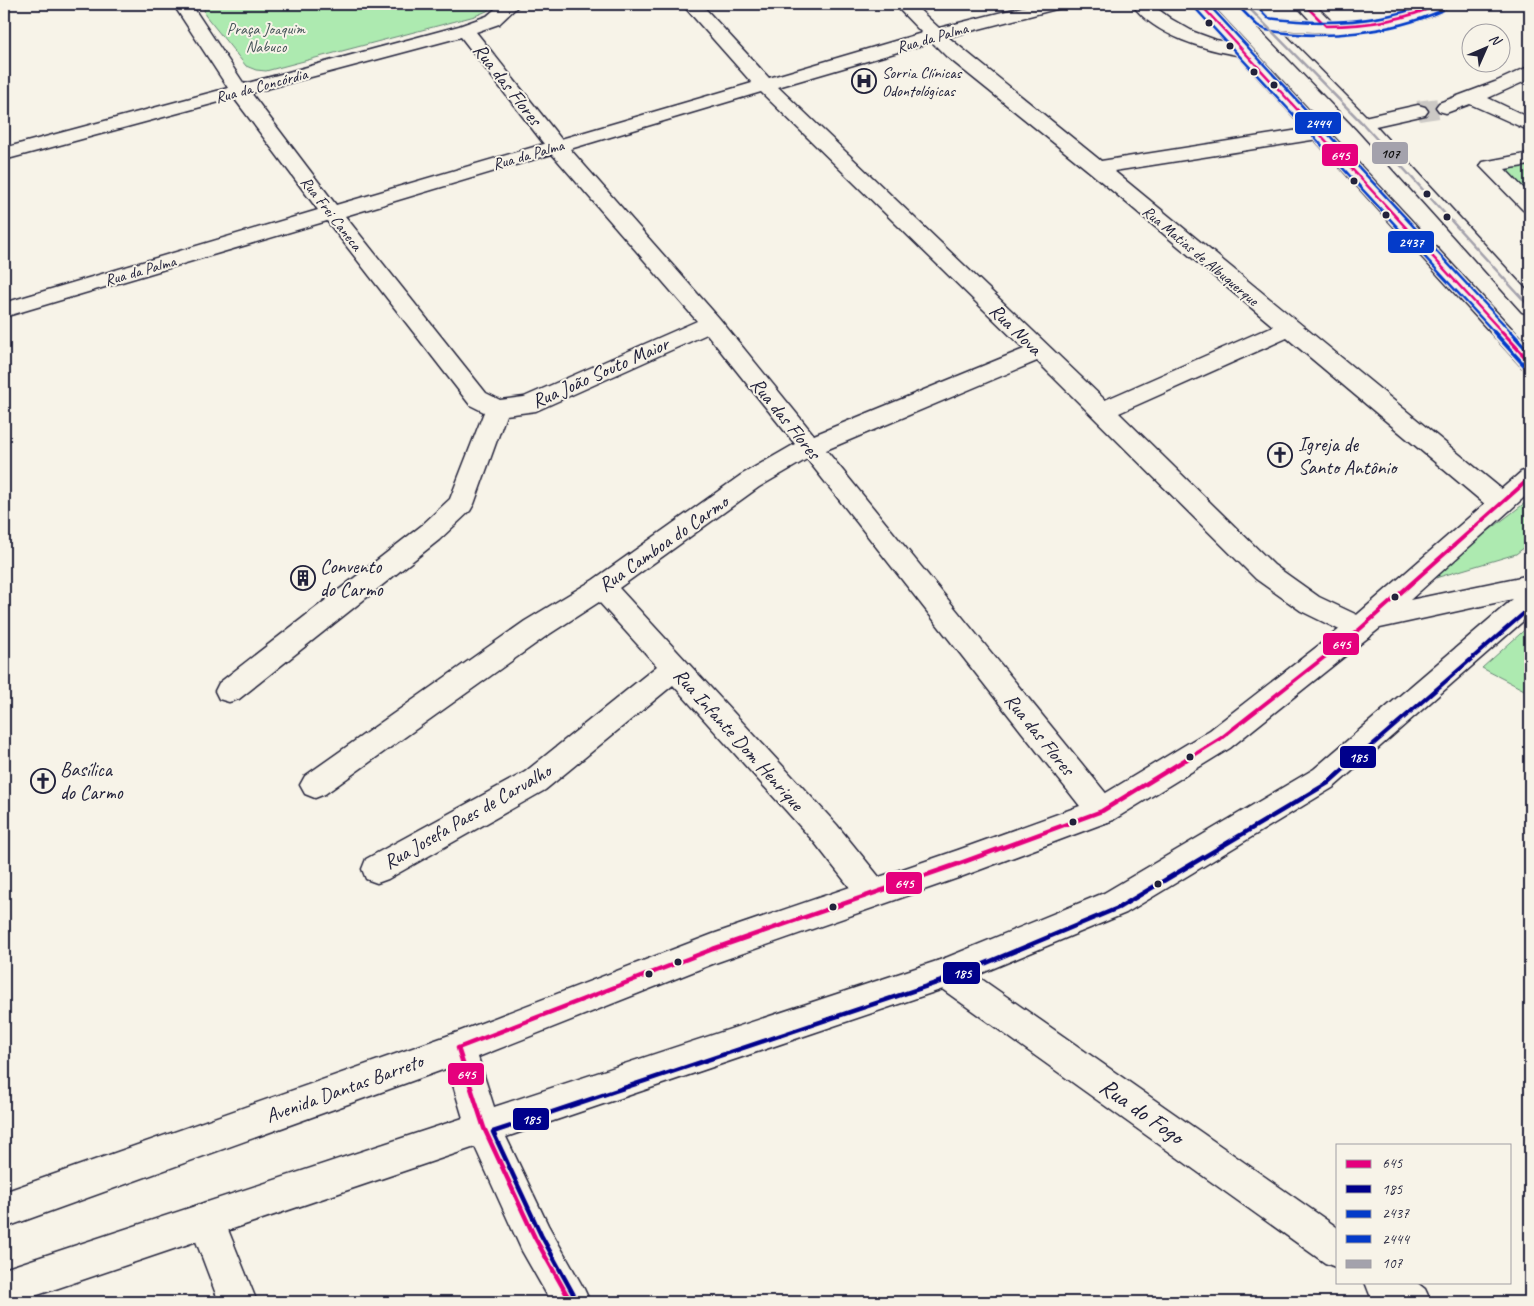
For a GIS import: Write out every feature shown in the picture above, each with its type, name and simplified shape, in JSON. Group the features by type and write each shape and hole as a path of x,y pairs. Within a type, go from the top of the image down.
{"street":[{"name":"Rua Frei Caneca","path":"182,4 239,91 331,213 478,399 497,408"},
{"name":"Rua da Concórdia","path":"4,154 465,30 493,20 511,4"},
{"name":"Rua Nova","path":"691,4 766,85 1265,572 1310,604 1367,624"},
{"name":"Rua Matias de Albuquerque","path":"904,4 934,35 1501,503"},
{"name":"Rua da Palma","path":"4,310 934,35 1054,4"},
{"path":"1141,4 1168,26 1200,43 1218,48 1242,50"},
{"path":"1200,4 1530,362"},
{"path":"1245,4 1362,122 1530,307"},
{"path":"1304,4 1326,26"},
{"path":"1264,23 1295,26 1368,25 1412,16 1440,4"},
{"name":"Rua das Flores","path":"465,30 556,146 710,324 1102,811"},
{"path":"1446,107 1502,86 1530,72"},
{"path":"1470,97 1530,125"},
{"path":"1362,122 1418,111"},
{"path":"1097,168 1318,133"},
{"path":"1530,159 1490,166 1530,206"},
{"name":"Rua João Souto Maior","path":"497,408 528,405 710,324"},
{"path":"1102,411 1289,328"},
{"name":"Rua Camboa do Carmo","path":"315,785 535,629 602,588 750,481 810,447 1040,352"},
{"path":"229,691 430,533 460,504 497,408"},
{"name":"Avenida Dantas Barreto","path":"4,1210 458,1048 713,949 1102,811 1220,739 1367,624 1530,478"},
{"path":"1367,624 1530,585"},
{"name":"Rua Infante Dom Henrique","path":"602,588 826,834 874,893"},
{"path":"4,1288 946,973 1115,903 1324,778 1448,668 1530,600"},
{"name":"Rua Josefa Paes de Carvalho","path":"377,869 535,781 674,668"},
{"name":"Rua do Fogo","path":"946,973 1336,1249"},
{"path":"458,1048 484,1128 535,1238 572,1302"},
{"path":"206,1220 238,1302"},
{"path":"1387,1284 1412,1302"}],"green space":[{"name":"Praça Joaquim Nabuco","path":"209,4 495,4 487,11 475,16 266,71 246,66 205,15 204,9"},
{"path":"1530,159 1530,206 1490,166"},
{"path":"1530,499 1530,543 1516,554 1422,582"},
{"path":"1530,625 1530,693 1482,668"}],"tunnel":[{"path":"1418,111 1446,107"}],"transit line":[{"name":"645","path":"1200,4 1530,362"},
{"name":"2444","path":"1208,4 1530,353"},
{"name":"107","path":"1245,4 1362,123 1530,307"},
{"name":"2444","path":"1254,4 1268,18 1305,22 1349,21 1391,16 1427,4"},
{"name":"645","path":"1304,4 1326,26 1384,22 1413,15 1440,4"},
{"name":"2437","path":"1195,8 1525,366"},
{"name":"2437","path":"1241,9 1260,28 1266,30 1329,34 1387,29 1425,18 1443,10"},
{"name":"645","path":"571,1302 535,1238 484,1128 458,1048 713,949 958,864 1102,811 1220,739 1360,629 1530,478"},
{"name":"185","path":"576,1299 541,1235 493,1132 948,979 1118,908 1328,783 1530,608"}],"place":[{"name":"Sorria Clínicas Odontológicas","path":"864,81"},
{"name":"Igreja de Santo Antônio","path":"1280,455"},
{"name":"Convento do Carmo","path":"303,578"},
{"name":"Basílica do Carmo","path":"43,781"}]}
